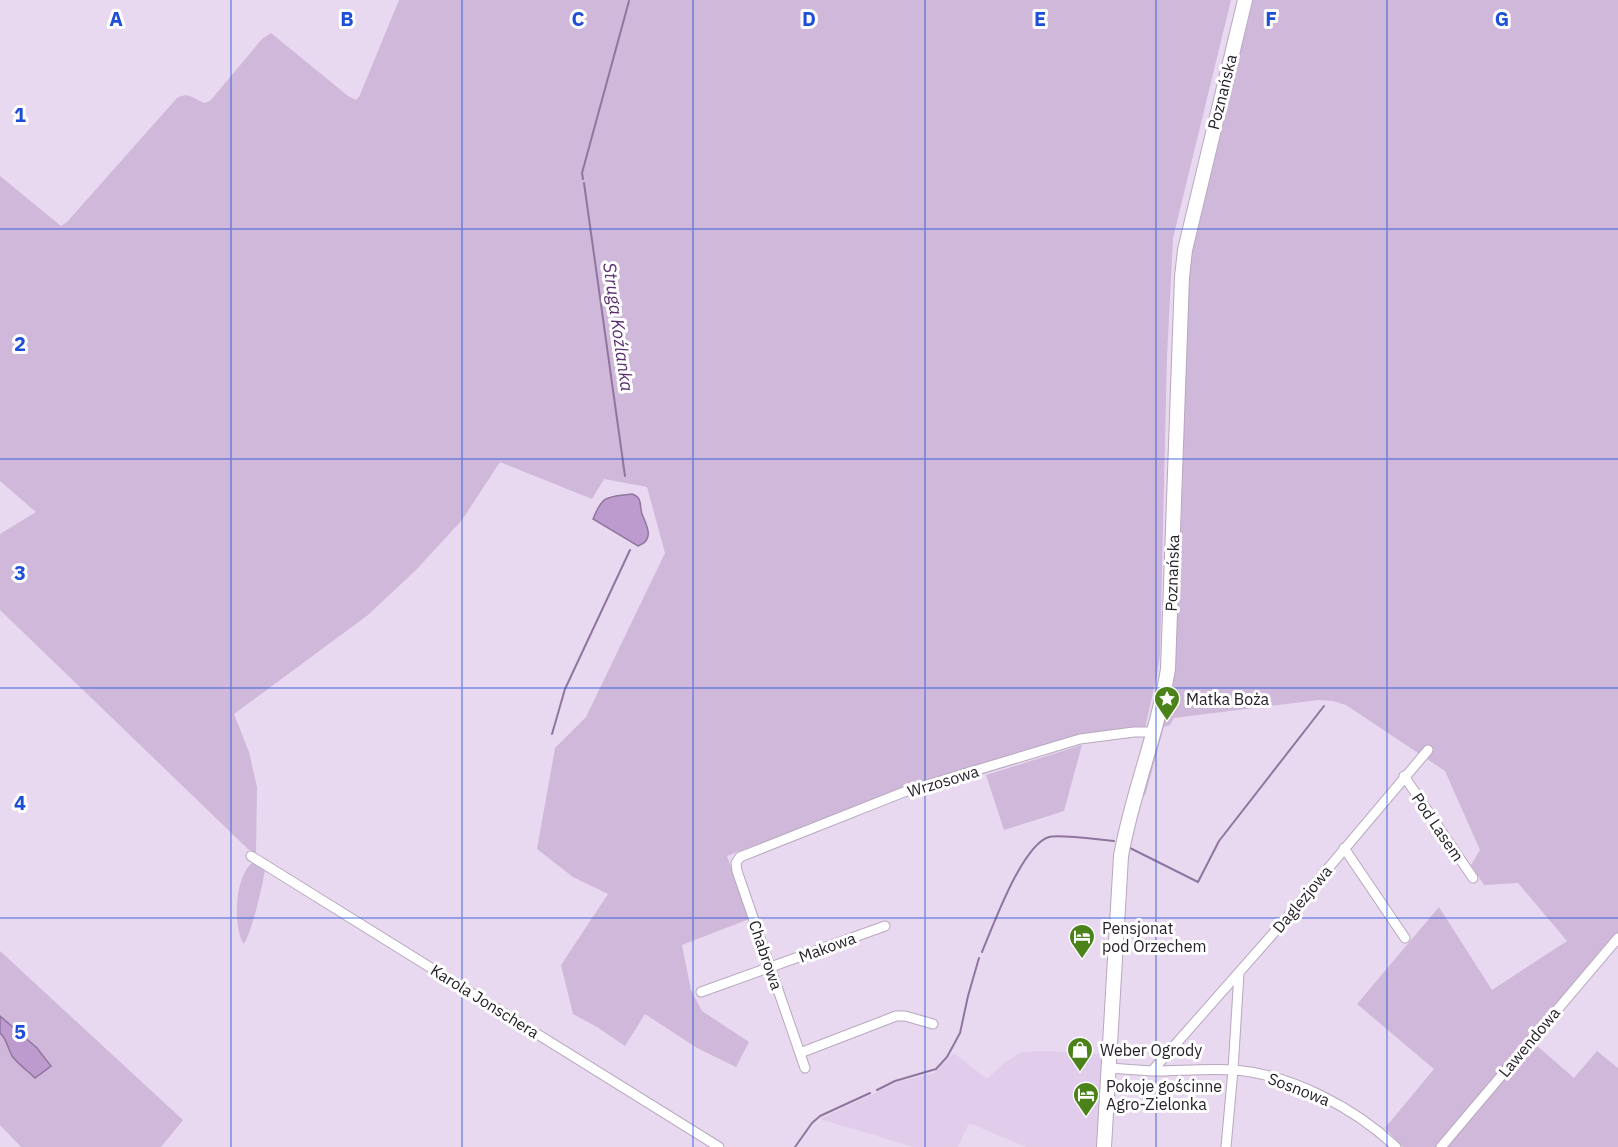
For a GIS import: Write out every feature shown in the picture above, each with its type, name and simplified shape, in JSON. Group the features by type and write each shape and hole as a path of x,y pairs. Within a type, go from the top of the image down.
{"street":[{"name":"Poznańska","path":"1104,1147 1121,856 1154,732 1170,656 1185,250 1245,0"},
{"name":"Wrzosowa","path":"740,857 904,792 1080,739 1134,732 1154,732"},
{"name":"Daglezjowa","path":"1152,1071 1239,973 1428,750"},
{"name":"Pod Lasem","path":"1404,776 1473,878"},
{"path":"1344,848 1406,938"},
{"name":"Karola Jonschera","path":"251,856 718,1147"},
{"name":"Chabrowa","path":"740,857 736,867 804,1068"},
{"name":"Makowa","path":"701,992 885,926"},
{"name":"Lawendowa","path":"1441,1147 1618,938"},
{"path":"1226,1147 1239,973"},
{"path":"800,1053 896,1016 933,1024"},
{"name":"Sosnowa","path":"1108,1068 1152,1071 1233,1070 1284,1081 1330,1101 1365,1121 1396,1147"}],"shaded area":[{"path":"399,0 1231,0 1173,238 1167,357 1160,655 1145,728 1080,735 904,788 727,856 749,919 682,945 691,990 702,1011 749,1042 736,1067 697,1048 645,1014 625,1046 573,1014 561,965 608,894 573,877 537,849 555,748 586,717 665,553 647,487 604,479 592,499 500,462 462,520 416,570 368,615 234,714 249,752 257,787 256,853 248,849 0,610 0,534 36,512 0,481 0,176 61,226 177,98 188,95 204,103 210,101 262,39 271,33 348,96 356,100"},
{"path":"1253,0 1618,0 1618,934 1528,1038 1574,1078 1597,1051 1618,1068 1618,1147 1403,1147 1385,1128 1434,1069 1357,1004 1439,907 1492,990 1567,941 1518,883 1484,885 1471,865 1480,850 1445,771 1346,705 1319,700 1174,718 1170,725 1164,727 1145,796 1141,793 1175,648 1179,593 1189,271 1197,225"},
{"path":"632,494 639,499 648,532 646,540 638,546 593,519 600,505 607,498"},
{"path":"1082,745 1064,811 1004,830 986,775"},
{"path":"254,862 265,866 254,918 244,944 238,926 237,901 243,877"},
{"path":"0,951 183,1120 161,1147 21,1147 0,1125"},
{"path":"0,1016 37,1048 51,1066 35,1078 17,1062 0,1033"},
{"path":"1103,1049 1097,1147 1026,1147 969,1123 958,1147 913,1147 820,1119 898,1082 934,1073 954,1053 987,1079 1021,1052 1097,1054"}],"waterway":[{"name":"Struga Koźlanka","path":"583,179 582,173 629,1"},
{"name":"Struga Koźlanka","path":"584,183 625,476"},
{"path":"552,734 565,689 630,550"},
{"path":"1130,848 1198,882 1219,841 1324,706"},
{"path":"982,952 1009,888 1039,843 1054,836 1114,841"},
{"path":"877,1090 895,1081 936,1069 947,1057 960,1033 979,958"},
{"path":"795,1147 812,1123 820,1116 870,1093"}],"place":[{"name":"Matka Boża","path":"1167,722"},
{"name":"Pensjonat pod Orzechem","path":"1082,960"},
{"name":"Weber Ogrody","path":"1080,1073"},
{"name":"Pokoje gościnne Agro-Zielonka","path":"1086,1118"}]}
